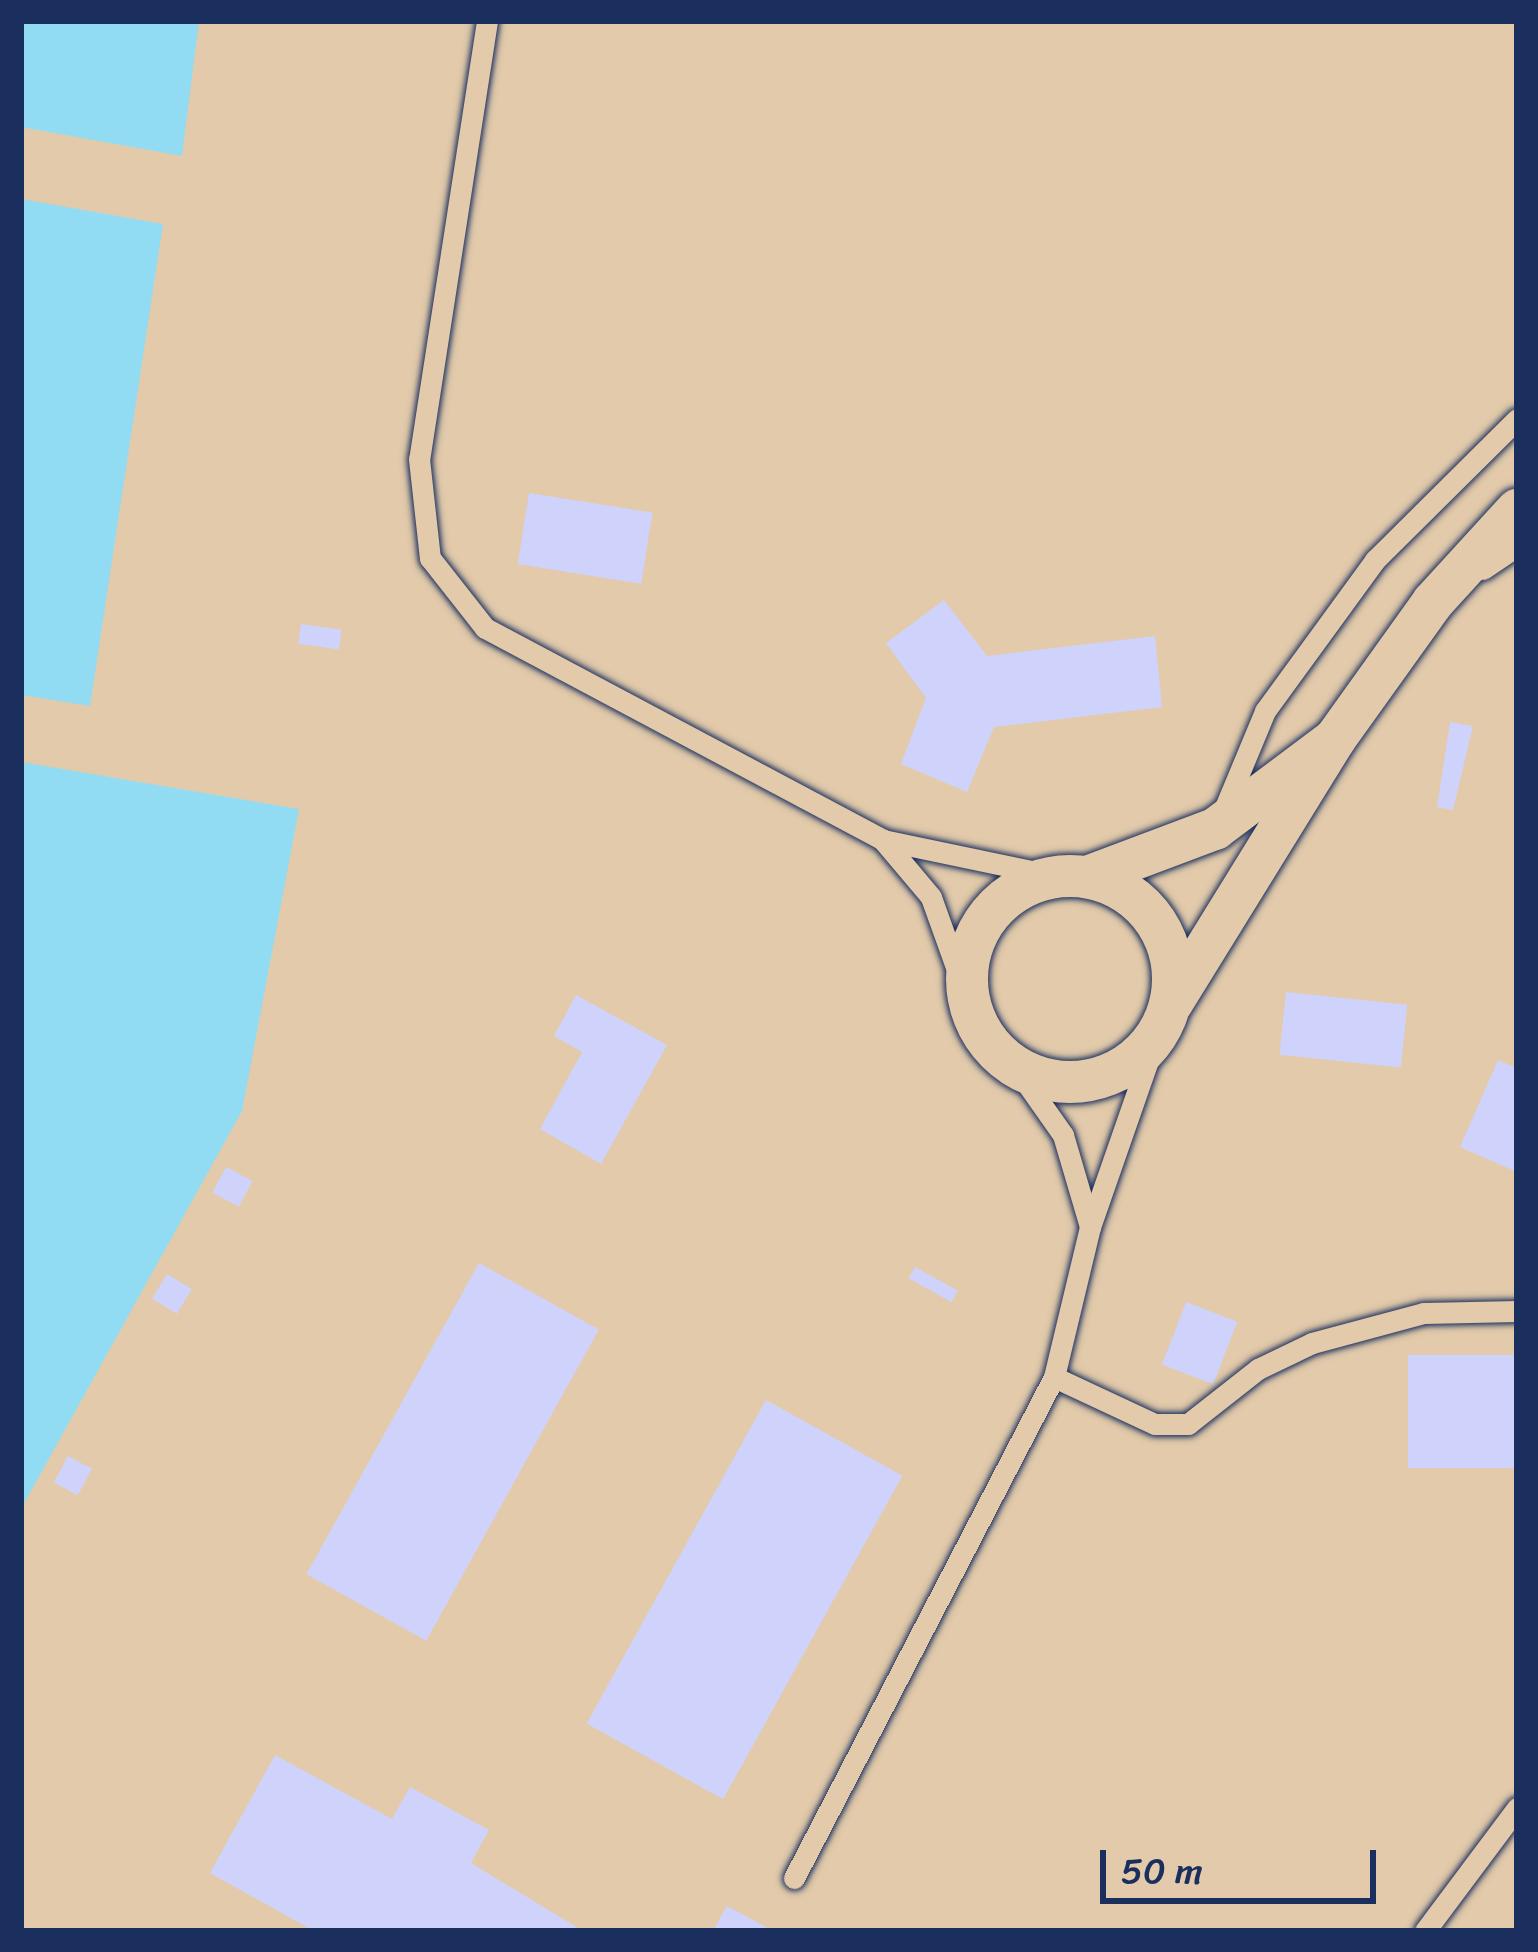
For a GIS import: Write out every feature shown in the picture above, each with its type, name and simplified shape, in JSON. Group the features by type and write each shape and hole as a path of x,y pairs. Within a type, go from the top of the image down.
{"street":[{"path":"1334,739 1215,829 1071,876 1024,886 987,918 967,962 966,995 976,1026 1012,1064 1063,1083 1099,1079 1163,1020 1334,739 1433,602 1517,510"},
{"path":"1071,876 1144,906 1163,933 1163,1020"}],"lane":[{"path":"487,21 419,459 430,558 485,628 883,840 1071,876"},
{"path":"1215,829 1265,711 1375,560 1517,418"},
{"path":"1433,602 1517,546"},
{"path":"883,840 931,897 966,995"},
{"path":"794,1877 1054,1377 1090,1227 1163,1020"},
{"path":"1012,1064 1063,1136 1090,1227"},
{"path":"1054,1377 1155,1424 1188,1424 1258,1369 1312,1343 1424,1313 1517,1311"},
{"path":"1425,1931 1517,1808"}],"water":[{"path":"21,21 199,21 182,156 21,127"},
{"path":"21,199 163,224 90,706 21,695"},
{"path":"21,762 299,809 242,1111 21,1509"}],"building":[{"path":"529,493 652,513 641,584 518,564"},
{"path":"944,600 987,656 1155,636 1162,707 994,727 967,792 901,764 926,698 886,643"},
{"path":"301,624 342,630 339,650 298,644"},
{"path":"1450,722 1473,726 1453,810 1437,807"},
{"path":"1286,992 1407,1005 1401,1067 1279,1055"},
{"path":"576,995 667,1045 601,1164 540,1129 582,1052 554,1036"},
{"path":"1498,1060 1517,1068 1517,1172 1460,1147"},
{"path":"226,1167 252,1181 239,1207 212,1193"},
{"path":"479,1263 599,1329 426,1641 306,1574"},
{"path":"915,1267 958,1291 952,1302 909,1278"},
{"path":"167,1274 192,1289 177,1314 152,1299"},
{"path":"1186,1302 1237,1322 1213,1384 1162,1365"},
{"path":"1408,1355 1517,1355 1517,1468 1408,1468"},
{"path":"766,1400 902,1476 723,1799 587,1724"},
{"path":"68,1456 92,1469 78,1495 54,1482"},
{"path":"275,1755 392,1819 410,1787 489,1830 471,1863 583,1931 314,1931 210,1873"},
{"path":"727,1906 773,1931 713,1931"}]}
